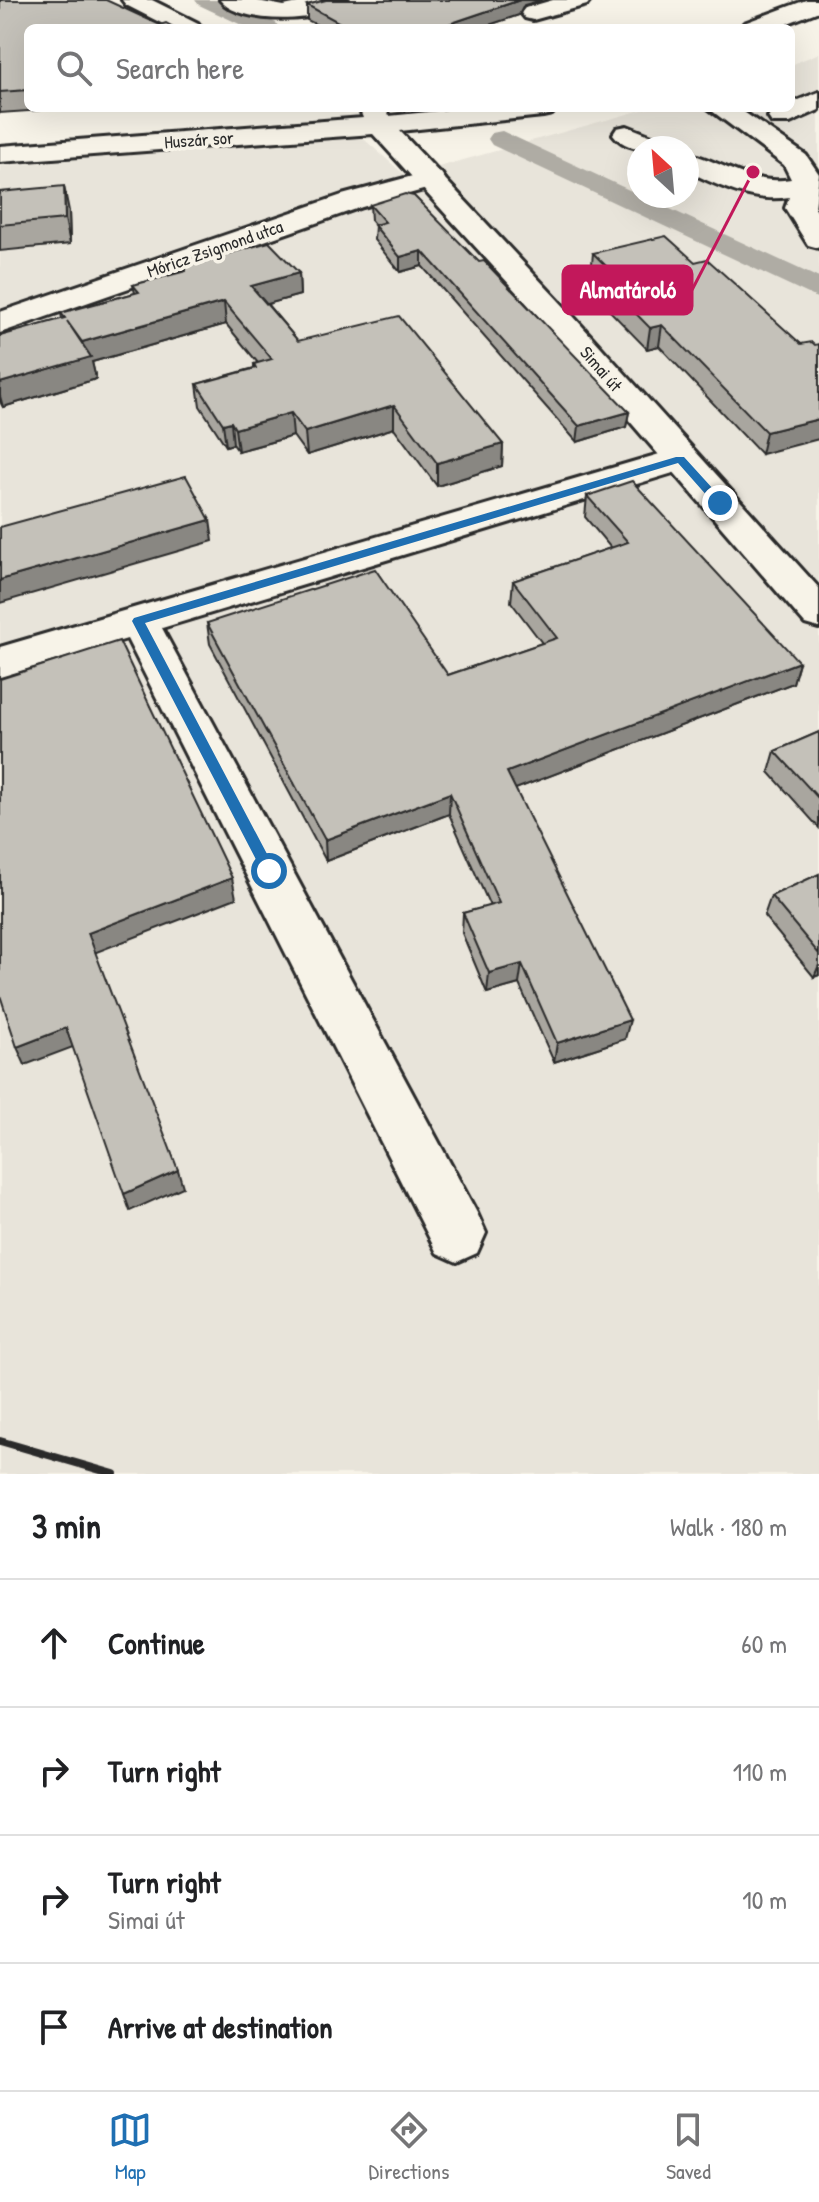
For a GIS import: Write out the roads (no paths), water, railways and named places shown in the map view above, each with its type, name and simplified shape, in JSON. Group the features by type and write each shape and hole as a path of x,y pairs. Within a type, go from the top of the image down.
{"main road":[{"path":"134,0 181,24"},
{"path":"232,0 259,13 295,13 336,0"},
{"path":"531,14 579,0"},
{"path":"764,24 819,3"},
{"path":"795,37 819,28"},
{"path":"795,111 819,100"},
{"name":"Huszár sor","path":"0,136 271,112"},
{"path":"376,117 510,112"},
{"path":"727,112 796,161 813,184"},
{"path":"781,117 792,112"},
{"name":"Móricz Zsigmond utca","path":"0,323 352,201 442,159 466,129 502,113"},
{"name":"Huszár sor","path":"0,154 376,117"},
{"name":"Simai út","path":"376,117 442,159 680,459 819,614"},
{"path":"627,134 631,136"},
{"path":"699,166 742,186 777,190 813,184"},
{"path":"813,184 800,208 819,239"},
{"path":"0,662 680,459"},
{"path":"138,621 457,1233"}],"waterway":[{"path":"207,0 258,24"},
{"path":"502,139 819,290"}],"railway":[{"path":"0,1441 114,1474"}],"place":[{"name":"Almatároló","path":"753,172"}]}
